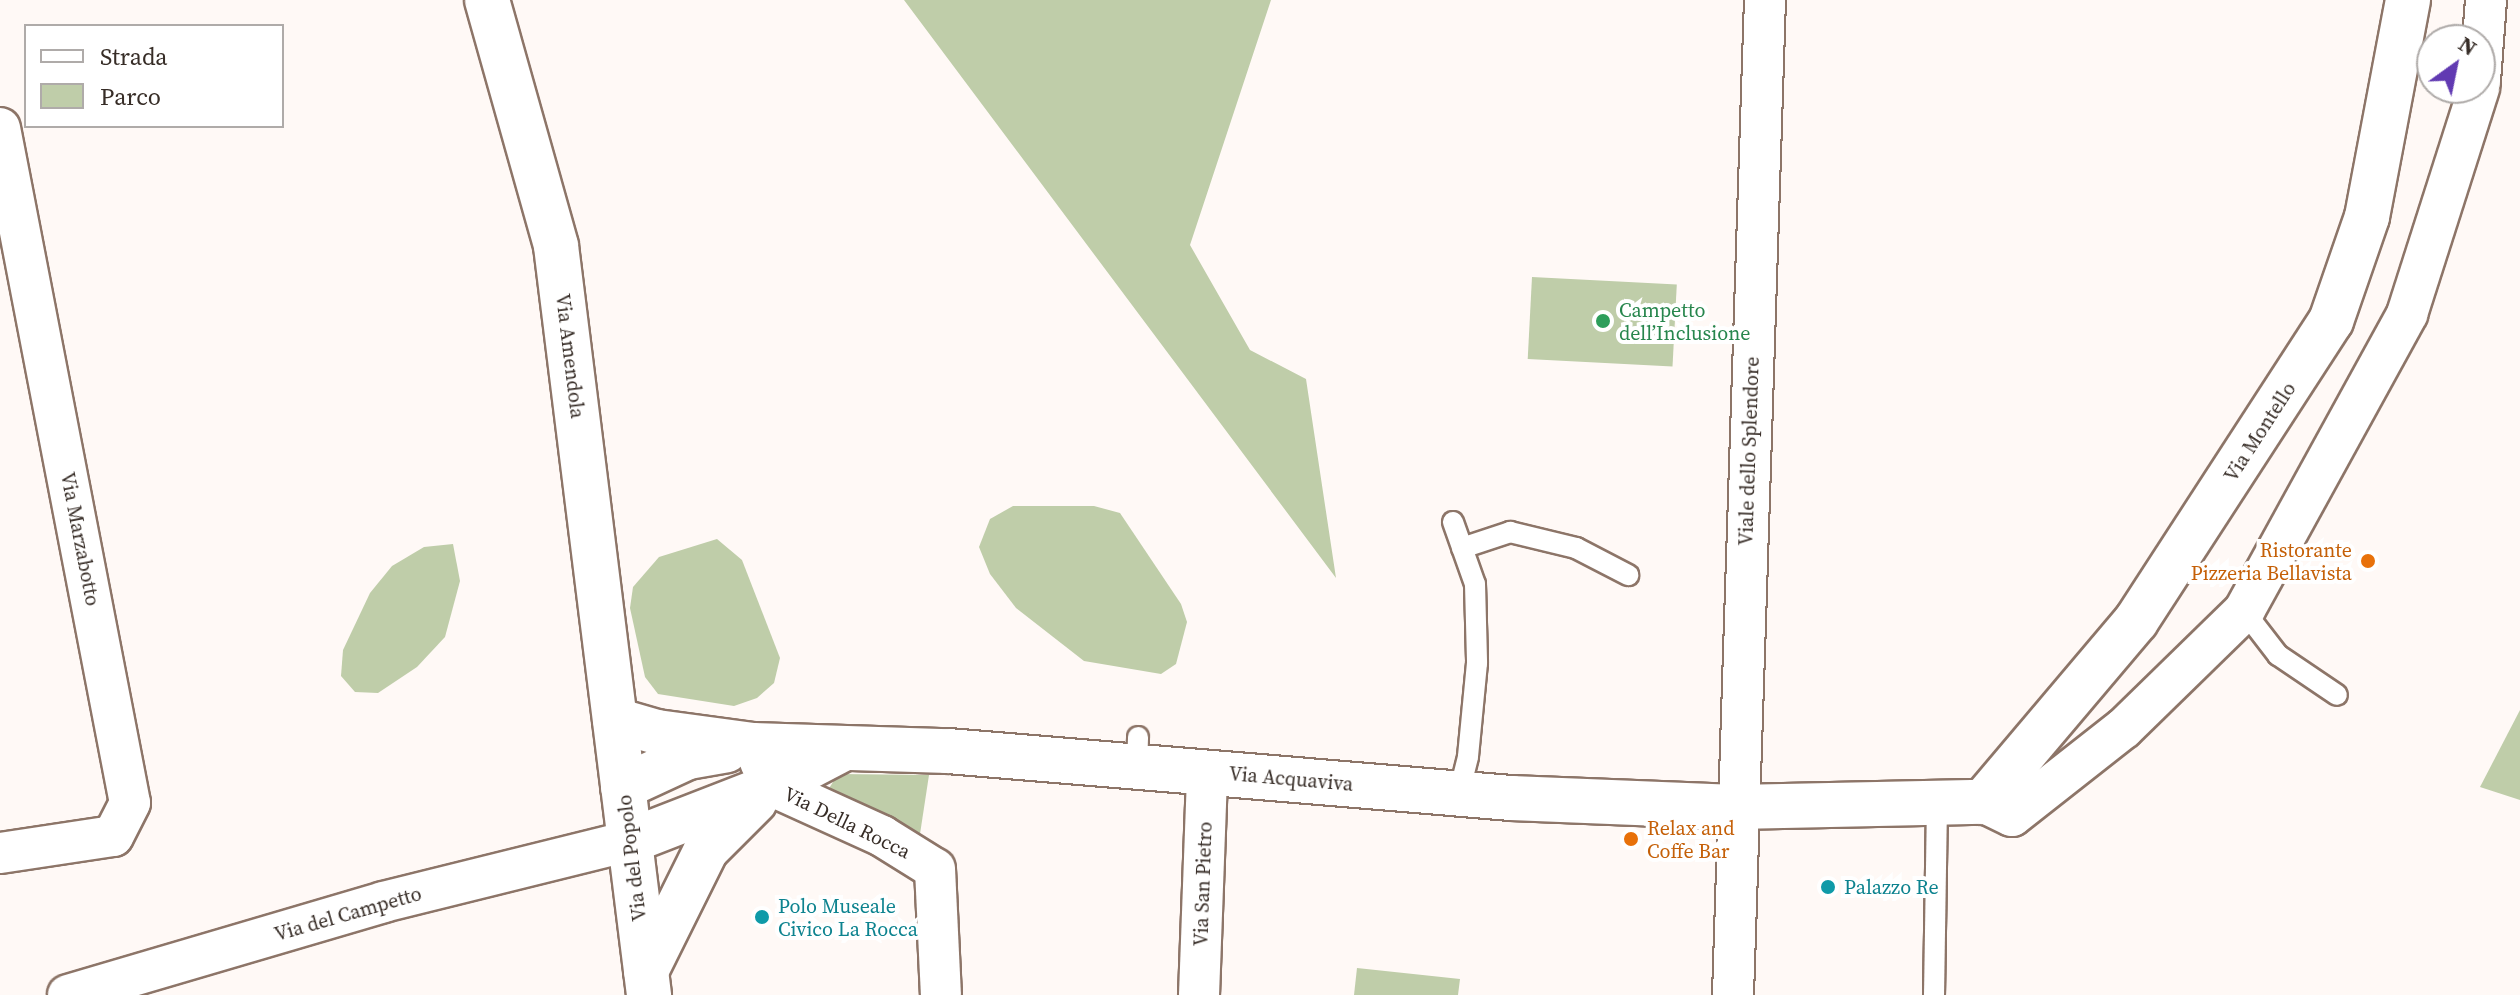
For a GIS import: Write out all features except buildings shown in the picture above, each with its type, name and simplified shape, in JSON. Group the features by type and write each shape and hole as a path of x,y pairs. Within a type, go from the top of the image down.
{"main road":[{"name":"Via Amendola","path":"487,0 556,246 615,720"},
{"name":"Via Montello","path":"1983,802 2136,621 2331,321 2367,217 2408,0"},
{"name":"Via Acquaviva","path":"615,720 657,732 753,745 1138,752 1207,772 1459,794 1736,807"},
{"name":"Via del Popolo","path":"615,720 648,983"},
{"name":"Via Acquaviva","path":"623,787 688,757 753,745"},
{"path":"630,841 772,786 846,747"},
{"path":"648,983 706,850 772,786"},
{"path":"1736,807 1937,806 1983,802"}],"street":[{"name":"Viale dello Splendore","path":"1733,995 1736,807 1765,0"},
{"path":"2484,24 2486,0"},
{"path":"1983,802 2012,816 2124,728 2244,611 2407,314 2474,104"},
{"name":"Via Marzabotto","path":"0,128 130,803 113,836 0,853"},
{"name":"Via Della Rocca","path":"753,745 772,786 882,836 935,869 941,995"},
{"name":"Via San Pietro","path":"1199,995 1207,772"},
{"name":"Via del Campetto","path":"68,995 383,902 630,841"}],"lane":[{"path":"1453,522 1475,584 1477,663 1468,757 1459,794"},
{"path":"1462,548 1510,532 1576,548 1628,575"},
{"path":"2244,611 2278,655 2337,695"},
{"path":"1934,995 1937,806"}],"green space":[{"path":"904,0 1271,0 1190,245 1250,350 1306,379 1336,578"},
{"name":"Campetto dell’Inclusione","path":"1532,277 1677,285 1673,366 1528,359"},
{"path":"1013,506 1094,506 1120,513 1181,604 1187,622 1176,664 1161,674 1084,661 1016,608 990,574 979,547 990,519"},
{"path":"717,539 742,560 780,658 774,683 757,698 734,706 658,694 645,677 630,608 633,587 659,557"},
{"path":"453,544 460,581 445,637 417,667 378,693 355,692 341,676 343,650 370,593 392,566 424,547"},
{"path":"2520,710 2520,800 2480,787"},
{"path":"838,774 929,775 920,834 913,841 828,790"},
{"path":"1357,968 1460,979 1458,995 1354,995"}],"place":[{"name":"Campetto dell’Inclusione","path":"1603,321"},
{"name":"Ristorante Pizzeria Bellavista","path":"2368,561"},
{"name":"Relax and Coffe Bar","path":"1631,839"},
{"name":"Palazzo Re","path":"1828,887"},
{"name":"Polo Museale Civico La Rocca","path":"762,917"}]}
